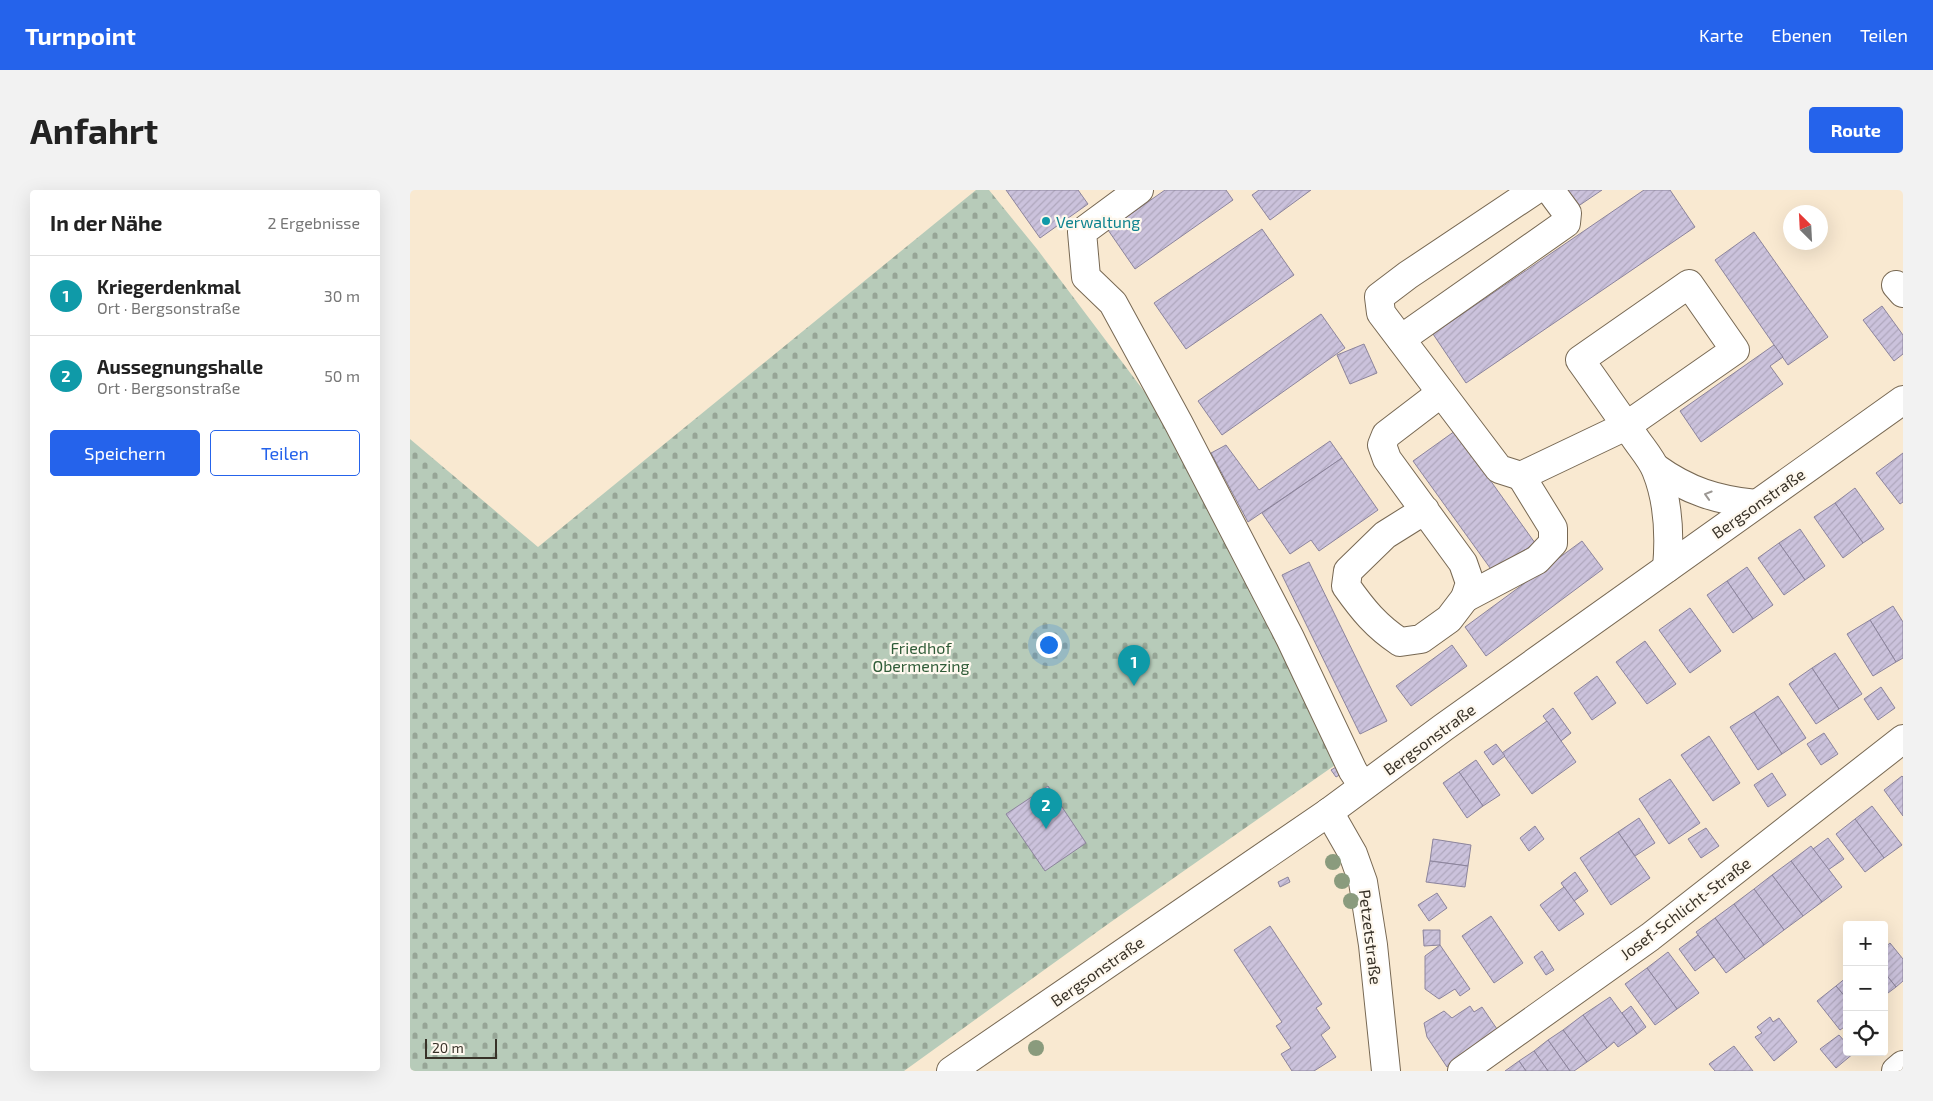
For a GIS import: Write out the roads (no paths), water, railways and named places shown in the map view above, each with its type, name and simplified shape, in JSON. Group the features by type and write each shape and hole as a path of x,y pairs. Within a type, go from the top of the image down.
{"street":[{"path":"1139,190 1082,232 1086,277 1112,303 1146,364 1286,630 1353,771 1363,786"},
{"path":"1465,598 1537,560 1553,542 1553,528 1521,476 1499,469 1381,313 1379,297 1408,275 1535,190"},
{"path":"1401,339 1566,223 1567,213 1550,190"},
{"path":"1521,476 1626,426 1735,350 1689,284 1580,360 1626,426 1656,468 1664,491 1668,514 1667,568"},
{"path":"1424,510 1386,535 1348,571 1346,586 1358,603 1383,631 1400,642 1421,639 1449,619 1465,598 1470,583 1463,563 1387,459 1382,445 1386,434 1442,393"},
{"name":"Bergsonstraße","path":"951,1071 1329,812 1903,400"},
{"path":"1656,468 1675,482 1694,490 1728,501 1756,504"},
{"name":"Josef-Schlicht-Straße","path":"1462,1071 1650,937 1903,739"},
{"name":"Petzetstraße","path":"1329,812 1353,854 1363,882 1373,945 1386,1071"},
{"path":"1896,1071 1903,1065"}],"place":[{"name":"Verwaltung","path":"1046,221"},
{"name":"Kriegerdenkmal","path":"1134,686"},
{"name":"Aussegnungshalle","path":"1046,829"}],"park label":[{"name":"Friedhof Obermenzing","path":"921,656"}]}
